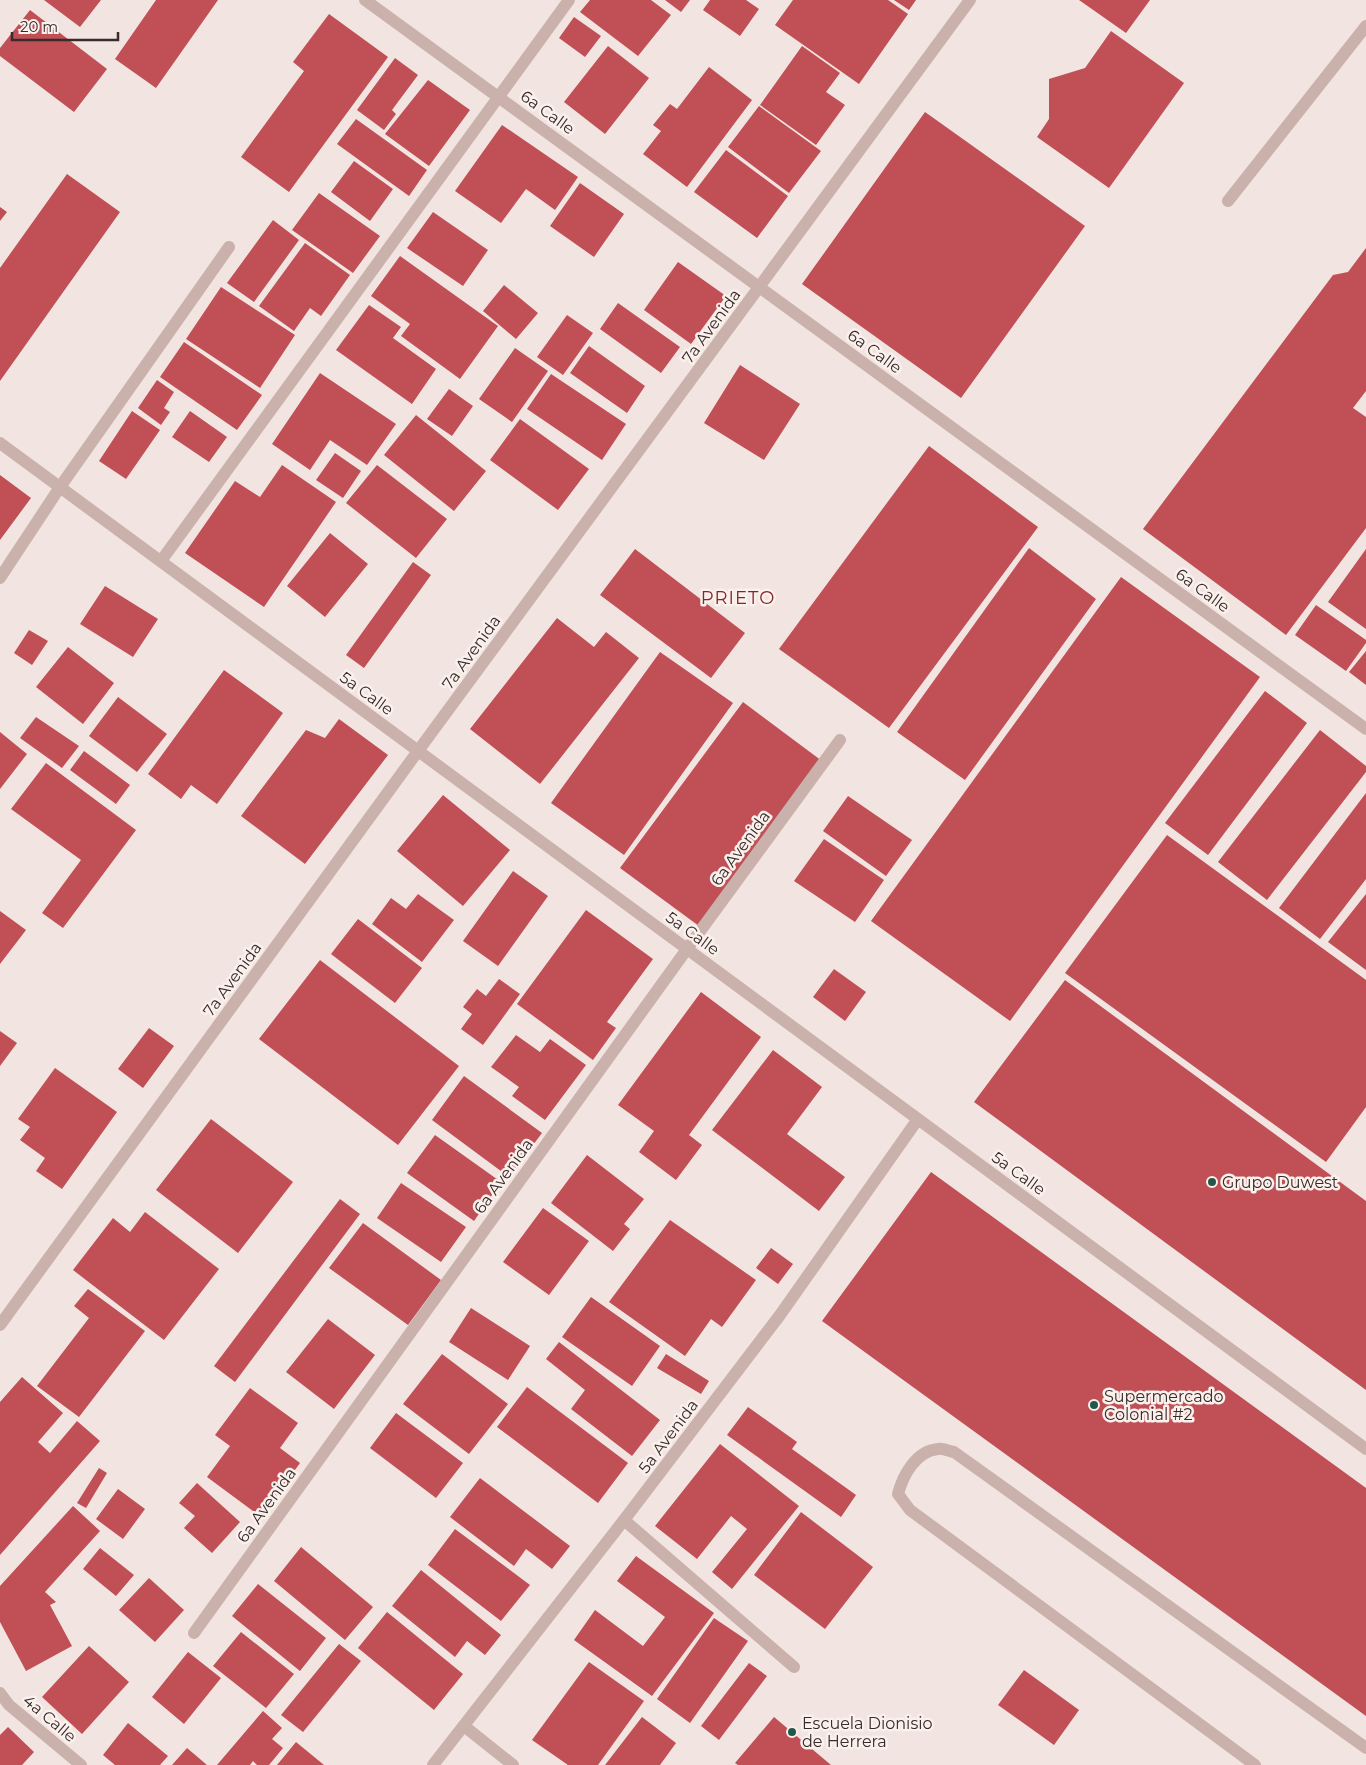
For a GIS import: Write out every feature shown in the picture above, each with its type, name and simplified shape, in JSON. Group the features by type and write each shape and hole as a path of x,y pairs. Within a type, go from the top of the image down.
{"street":[{"name":"6a Calle","path":"365,0 1366,729"},
{"path":"161,561 569,0"},
{"name":"7a Avenida","path":"0,1324 970,0"},
{"path":"1228,202 1366,26"},
{"path":"0,578 60,487 229,247"},
{"name":"5a Calle","path":"0,443 1366,1449"},
{"name":"6a Avenida","path":"194,1633 840,740"},
{"name":"5a Avenida","path":"433,1765 780,1316 918,1119"},
{"path":"1255,1765 910,1510 898,1494 902,1481 918,1456 939,1449 954,1452 1366,1748"},
{"path":"624,1520 794,1667"},
{"name":"4a Calle","path":"0,1693 9,1705 75,1763"},
{"path":"464,1726 513,1765"}],"building":[{"path":"44,0 101,0 80,27"},
{"path":"156,0 218,0 156,88 115,59"},
{"path":"590,0 651,0 671,15 638,56 580,12"},
{"path":"665,0 690,0 681,12"},
{"path":"710,0 746,0 759,9 740,36 703,10"},
{"path":"793,0 888,0 908,14 859,84 775,25"},
{"path":"894,0 916,0 909,10"},
{"path":"1079,0 1150,0 1126,33"},
{"path":"30,10 107,69 74,112 0,56 0,48"},
{"path":"329,14 388,57 289,192 241,157 304,71 293,62"},
{"path":"574,17 601,36 585,57 559,38"},
{"path":"1111,31 1184,83 1109,188 1037,137 1049,119 1049,79 1085,68"},
{"path":"608,46 649,78 605,134 564,102"},
{"path":"802,46 840,73 826,92 845,105 816,145 760,105"},
{"path":"395,58 418,75 392,110 396,114 384,130 357,110"},
{"path":"709,67 752,100 687,187 643,154 661,131 653,125 670,104 677,109"},
{"path":"428,80 470,110 429,166 385,134"},
{"path":"759,106 821,151 789,193 728,147"},
{"path":"925,112 1085,226 961,398 802,284"},
{"path":"356,119 427,170 409,196 337,144"},
{"path":"502,125 578,177 555,210 526,189 501,223 455,191"},
{"path":"726,150 788,196 757,238 694,192"},
{"path":"354,161 393,189 370,221 331,192"},
{"path":"67,174 120,212 0,381 0,268"},
{"path":"580,183 624,214 594,257 550,226"},
{"path":"319,193 380,236 353,273 292,230"},
{"path":"0,207 7,212 0,221"},
{"path":"433,212 488,250 463,286 407,248"},
{"path":"273,220 299,240 254,302 227,283"},
{"path":"305,243 350,275 321,316 310,308 294,331 259,306"},
{"path":"1366,248 1366,391 1353,408 1366,417 1366,528 1286,635 1143,529 1333,275 1348,272"},
{"path":"400,256 498,326 460,379 401,336 410,324 371,296"},
{"path":"678,262 726,296 691,344 644,310"},
{"path":"504,285 538,313 516,339 483,311"},
{"path":"221,287 295,335 260,388 186,339"},
{"path":"618,303 680,347 661,373 600,329"},
{"path":"369,305 401,327 393,338 436,369 412,404 336,350"},
{"path":"567,315 593,333 563,375 537,357"},
{"path":"184,342 262,395 237,430 160,377"},
{"path":"589,346 645,386 627,413 570,373"},
{"path":"515,348 548,371 512,422 479,399"},
{"path":"740,365 800,404 764,460 704,423"},
{"path":"320,373 396,424 367,465 330,440 310,470 272,444"},
{"path":"551,374 626,424 602,460 527,409"},
{"path":"157,380 174,392 164,408 170,412 161,425 138,408"},
{"path":"449,389 473,406 452,436 427,419"},
{"path":"132,411 160,430 126,479 99,461"},
{"path":"190,411 227,437 209,462 172,437"},
{"path":"416,415 486,471 454,511 384,455"},
{"path":"520,419 589,469 558,510 490,460"},
{"path":"929,446 1038,527 889,728 779,649"},
{"path":"335,453 361,471 343,498 316,480"},
{"path":"282,465 336,502 264,607 185,553 235,481 260,497"},
{"path":"377,465 447,519 416,558 346,503"},
{"path":"0,475 31,498 0,540"},
{"path":"330,533 368,564 325,617 287,586"},
{"path":"1029,548 1096,599 965,780 897,732"},
{"path":"635,549 745,633 711,678 600,595"},
{"path":"1366,549 1366,629 1328,602"},
{"path":"413,562 431,575 364,668 346,655"},
{"path":"1121,577 1260,677 1010,1021 871,921"},
{"path":"105,586 158,619 133,657 80,624"},
{"path":"1316,605 1366,640 1366,643 1346,671 1295,635"},
{"path":"557,618 594,647 606,632 639,658 540,784 470,729"},
{"path":"29,630 48,641 32,665 14,653"},
{"path":"68,647 114,683 83,724 36,687"},
{"path":"1366,651 1366,685 1349,672"},
{"path":"660,652 733,703 624,855 551,803"},
{"path":"224,670 283,713 217,804 191,785 181,799 148,774"},
{"path":"1265,691 1307,723 1208,855 1165,823"},
{"path":"118,697 167,734 137,772 89,736"},
{"path":"743,702 822,761 699,926 620,868"},
{"path":"36,717 79,746 62,768 20,738"},
{"path":"339,719 388,755 305,864 241,816 306,730 325,738"},
{"path":"1320,730 1366,766 1366,772 1267,900 1218,862"},
{"path":"0,732 27,754 0,789"},
{"path":"84,751 130,785 116,804 70,770"},
{"path":"46,763 136,830 63,928 42,913 81,860 11,809"},
{"path":"1366,793 1366,879 1320,939 1279,908"},
{"path":"443,795 510,850 463,906 397,851"},
{"path":"848,796 912,840 886,876 823,831"},
{"path":"1167,835 1366,980 1366,1107 1326,1162 1065,973"},
{"path":"824,839 884,880 855,922 794,881"},
{"path":"513,871 548,896 498,966 463,941"},
{"path":"418,894 454,920 422,962 372,924 391,898 406,909"},
{"path":"1366,894 1366,970 1328,942"},
{"path":"586,910 653,959 607,1022 616,1028 593,1060 517,1004"},
{"path":"0,911 26,930 0,964"},
{"path":"358,919 422,968 395,1003 331,954"},
{"path":"320,960 459,1066 398,1145 259,1039"},
{"path":"834,969 866,992 845,1021 813,997"},
{"path":"499,979 520,994 483,1045 461,1029 472,1014 463,1007 477,989 486,996"},
{"name":"Grupo Duwest","path":"1065,980 1366,1201 1366,1390 974,1102"},
{"path":"701,992 761,1037 689,1135 702,1145 676,1180 639,1152 654,1131 618,1105"},
{"path":"149,1028 174,1046 143,1088 118,1069"},
{"path":"0,1031 17,1043 0,1066"},
{"path":"516,1035 540,1052 550,1039 586,1065 545,1120 512,1096 519,1087 491,1067"},
{"path":"773,1050 822,1087 787,1134 845,1177 819,1211 712,1130"},
{"path":"55,1068 117,1112 62,1189 36,1171 45,1158 20,1140 30,1127 18,1119"},
{"path":"464,1076 542,1133 509,1177 432,1120"},
{"path":"211,1119 293,1182 238,1253 156,1190"},
{"path":"435,1135 501,1182 474,1221 407,1173"},
{"path":"587,1155 644,1199 624,1224 630,1229 613,1251 551,1203"},
{"name":"Supermercado Colonial #2","path":"931,1172 1366,1488 1366,1716 822,1321"},
{"path":"401,1183 466,1227 441,1262 377,1218"},
{"path":"340,1199 360,1214 235,1382 214,1366"},
{"path":"543,1208 589,1241 549,1295 503,1262"},
{"path":"145,1212 219,1269 164,1340 73,1270 113,1218 130,1232"},
{"path":"670,1220 756,1280 722,1327 711,1319 685,1356 609,1302"},
{"path":"363,1223 441,1280 408,1325 329,1268"},
{"path":"771,1248 793,1264 778,1284 756,1268"},
{"path":"88,1289 145,1331 79,1417 37,1386 89,1318 74,1306"},
{"path":"591,1297 660,1346 632,1386 562,1337"},
{"path":"471,1308 530,1346 508,1380 449,1342"},
{"path":"328,1319 375,1355 334,1409 286,1372"},
{"path":"559,1342 660,1420 632,1456 571,1409 585,1390 546,1359"},
{"path":"442,1354 508,1404 469,1454 403,1404"},
{"path":"666,1354 709,1381 701,1394 657,1368"},
{"path":"22,1377 63,1413 38,1442 50,1453 77,1421 100,1441 0,1555 0,1402"},
{"path":"527,1387 628,1463 598,1503 497,1427"},
{"path":"250,1388 298,1423 280,1448 300,1463 261,1517 207,1477 230,1446 215,1435"},
{"path":"748,1407 797,1442 792,1449 856,1495 841,1517 727,1435"},
{"path":"396,1413 463,1463 436,1498 370,1448"},
{"path":"720,1444 799,1506 732,1589 712,1572 747,1529 731,1516 697,1559 655,1526"},
{"path":"99,1468 107,1473 86,1508 77,1503"},
{"path":"480,1478 570,1546 552,1569 526,1549 514,1566 450,1517"},
{"path":"197,1483 240,1522 212,1553 184,1528 195,1516 179,1503"},
{"path":"118,1489 145,1509 123,1539 96,1519"},
{"path":"73,1506 100,1531 45,1592 56,1602 50,1605 72,1646 26,1671 0,1622 0,1586"},
{"path":"801,1512 873,1567 825,1629 754,1575"},
{"path":"455,1529 530,1585 501,1621 428,1565"},
{"path":"301,1547 373,1607 345,1640 274,1581"},
{"path":"100,1548 134,1575 116,1596 83,1569"},
{"path":"636,1556 714,1613 652,1696 574,1640 595,1610 643,1646 665,1617 617,1581"},
{"path":"421,1570 501,1635 485,1655 467,1641 455,1657 392,1606"},
{"path":"149,1578 184,1610 155,1642 119,1610"},
{"path":"258,1584 326,1638 300,1671 232,1616"},
{"path":"387,1612 463,1674 434,1710 358,1648"},
{"path":"714,1618 748,1641 690,1723 657,1699"},
{"path":"241,1632 294,1674 266,1708 213,1666"},
{"path":"339,1644 361,1661 303,1732 281,1715"},
{"path":"89,1646 129,1682 82,1734 42,1697"},
{"path":"188,1652 221,1678 184,1724 152,1697"},
{"path":"589,1662 644,1701 598,1765 568,1765 532,1740"},
{"path":"749,1663 767,1676 719,1740 701,1726"},
{"path":"1024,1670 1079,1710 1054,1745 998,1705"},
{"path":"263,1711 282,1728 272,1739 283,1748 269,1765 257,1765 253,1761 250,1765 217,1765"},
{"path":"642,1717 676,1743 660,1765 605,1765"},
{"path":"774,1717 831,1765 738,1765 735,1763"},
{"path":"128,1723 168,1756 160,1765 115,1765 103,1755"},
{"path":"8,1727 34,1752 22,1765 0,1765 0,1735"},
{"path":"296,1742 324,1765 277,1765"},
{"path":"187,1748 207,1765 172,1765"}],"place":[{"name":"Grupo Duwest","path":"1212,1182"},
{"name":"Supermercado Colonial #2","path":"1094,1405"},
{"name":"Escuela Dionisio de Herrera","path":"792,1732"}],"district":[{"name":"PRIETO","path":"738,598"}]}
